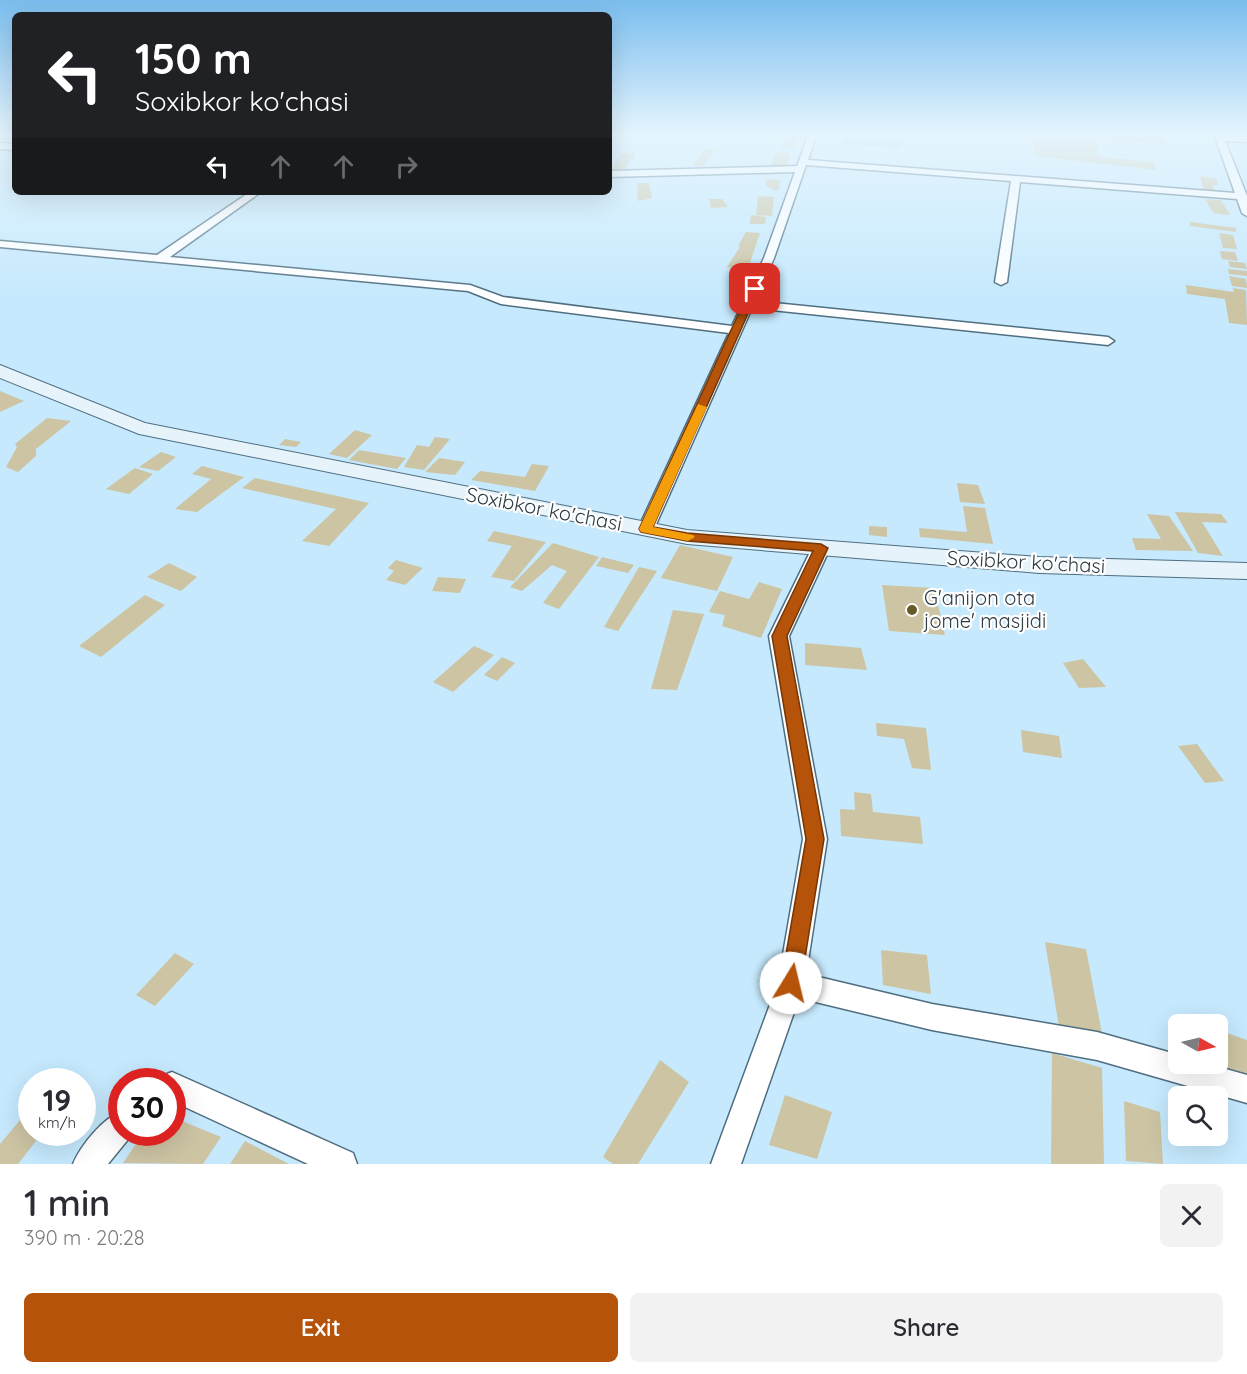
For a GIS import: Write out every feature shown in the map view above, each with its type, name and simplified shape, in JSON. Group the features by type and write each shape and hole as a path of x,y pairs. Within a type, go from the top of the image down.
{"main road":[{"name":"Soxibkor ko'chasi","path":"0,371 139,428 687,537 1039,566 1247,571"}],"street":[{"path":"646,529 769,258 793,188"},
{"path":"1001,282 1015,188"},
{"path":"1192,188 1243,191 1247,213"},
{"path":"159,259 252,195"},
{"path":"0,244 470,288 501,300 736,330"},
{"path":"748,304 1108,341"},
{"path":"726,1164 791,983 815,839 779,636 821,548"},
{"path":"791,983 932,1017 1097,1046 1247,1089"},
{"path":"186,1092 342,1164"},
{"path":"88,1164 108,1142"}],"building":[{"path":"637,188 650,188 652,198 638,201"},
{"path":"1203,188 1214,188 1216,193 1204,191"},
{"path":"758,196 774,197 772,216 756,215"},
{"path":"709,199 722,199 728,207 711,208"},
{"path":"1205,199 1221,200 1230,215 1213,213"},
{"path":"751,215 766,217 765,224 750,224"},
{"path":"1190,222 1236,228 1236,232 1190,226"},
{"path":"746,232 760,233 748,269 727,267 740,247 738,246"},
{"path":"1219,233 1233,235 1237,249 1223,248"},
{"path":"1220,251 1235,252 1238,261 1222,259"},
{"path":"1228,261 1245,263 1247,269 1230,267"},
{"path":"1228,269 1247,271 1247,276 1229,274"},
{"path":"1229,276 1246,279 1247,288 1232,286"},
{"path":"1186,285 1234,292 1233,288 1246,290 1247,325 1229,323 1225,299 1187,294"},
{"path":"0,391 24,401 0,412"},
{"path":"47,418 71,421 36,449 36,456 18,472 6,467 17,447 15,444"},
{"path":"355,430 372,435 347,458 329,454"},
{"path":"435,437 450,439 424,470 404,467 417,445 429,447"},
{"path":"285,439 301,442 296,447 279,445"},
{"path":"359,450 406,458 397,469 349,460"},
{"path":"161,452 176,457 158,471 139,467"},
{"path":"439,458 465,462 455,475 425,472"},
{"path":"532,464 549,466 535,491 471,480 480,471 525,477"},
{"path":"202,466 244,477 197,512 175,509 211,479 192,474"},
{"path":"135,468 153,474 129,494 106,489"},
{"path":"255,478 369,503 329,546 302,541 336,509 242,488"},
{"path":"957,483 978,485 985,504 960,502"},
{"path":"963,506 985,508 993,544 920,537 919,528 967,532"},
{"path":"1175,512 1221,514 1228,523 1202,522 1223,556 1198,553"},
{"path":"1147,514 1169,516 1193,551 1136,550 1132,538 1161,539"},
{"path":"869,526 887,527 887,537 869,535"},
{"path":"494,531 546,542 514,581 491,577 512,546 487,541"},
{"path":"553,543 599,557 559,609 543,603 567,571 552,565 522,591 510,587"},
{"path":"680,545 733,557 717,591 661,578"},
{"path":"602,557 634,565 628,573 596,566"},
{"path":"396,560 423,568 405,585 386,580 394,571 388,568"},
{"path":"169,563 197,577 181,591 147,577"},
{"path":"639,567 657,571 618,631 604,627"},
{"path":"438,577 466,579 460,593 432,591"},
{"path":"759,582 782,589 761,638 722,626 725,615 709,612 720,591 749,599"},
{"name":"G'anijon ota jome' masjidi","path":"882,585 934,588 945,635 889,631"},
{"path":"145,595 165,605 101,657 79,646"},
{"path":"673,610 704,614 677,690 651,689"},
{"path":"805,643 861,648 867,670 805,665"},
{"path":"474,646 494,655 453,692 433,682"},
{"path":"502,657 515,663 497,681 484,675"},
{"path":"1083,659 1106,687 1079,688 1063,663"},
{"path":"876,723 926,728 931,770 912,768 904,739 877,736"},
{"path":"1021,730 1059,736 1062,758 1023,752"},
{"path":"1197,744 1224,781 1205,783 1178,746"},
{"path":"854,792 871,794 873,812 920,817 923,844 841,836 840,809 855,810"},
{"path":"1045,942 1086,949 1102,1034 1059,1027"},
{"path":"881,950 927,955 931,994 883,985"},
{"path":"175,953 194,964 155,1006 136,995"},
{"path":"1228,1033 1247,1040 1247,1080 1228,1074"},
{"path":"1052,1053 1102,1068 1104,1164 1051,1164"},
{"path":"660,1060 689,1082 638,1164 613,1164 603,1157"},
{"path":"785,1095 832,1112 817,1159 769,1145"},
{"path":"1124,1101 1160,1112 1163,1164 1126,1161"},
{"path":"18,1123 18,1146 32,1146 18,1164 0,1164 0,1144"},
{"path":"186,1123 221,1137 203,1164 123,1163 135,1146 186,1146"},
{"path":"245,1141 289,1164 230,1164"}],"slow traffic":[{"path":"688,537 646,529 701,407"}],"place":[{"name":"G'anijon ota jome' masjidi","path":"912,610"}],"route":[{"path":"755,289 646,529 687,537 821,548 779,636 815,839 791,983"}]}
